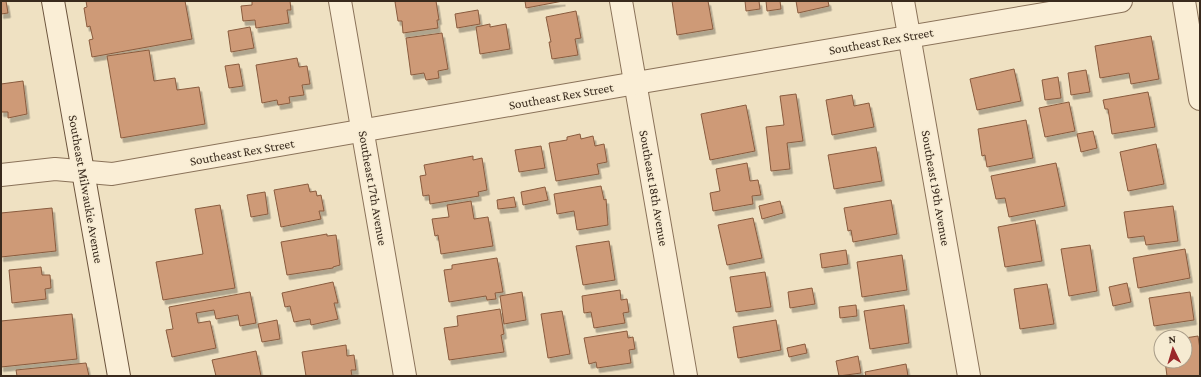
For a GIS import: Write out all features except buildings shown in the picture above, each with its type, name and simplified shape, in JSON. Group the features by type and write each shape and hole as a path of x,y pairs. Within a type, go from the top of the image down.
{"street":[{"name":"Southeast Milwaukie Avenue","path":"53,1 119,376"},
{"name":"Southeast 17th Avenue","path":"340,1 405,376"},
{"name":"Southeast 18th Avenue","path":"621,1 686,376"},
{"name":"Southeast 19th Avenue","path":"903,1 969,376"},
{"name":"Southeast Rex Street","path":"1,175 55,169 112,174 636,82 1121,1"},
{"path":"1184,1 1200,99"}]}
